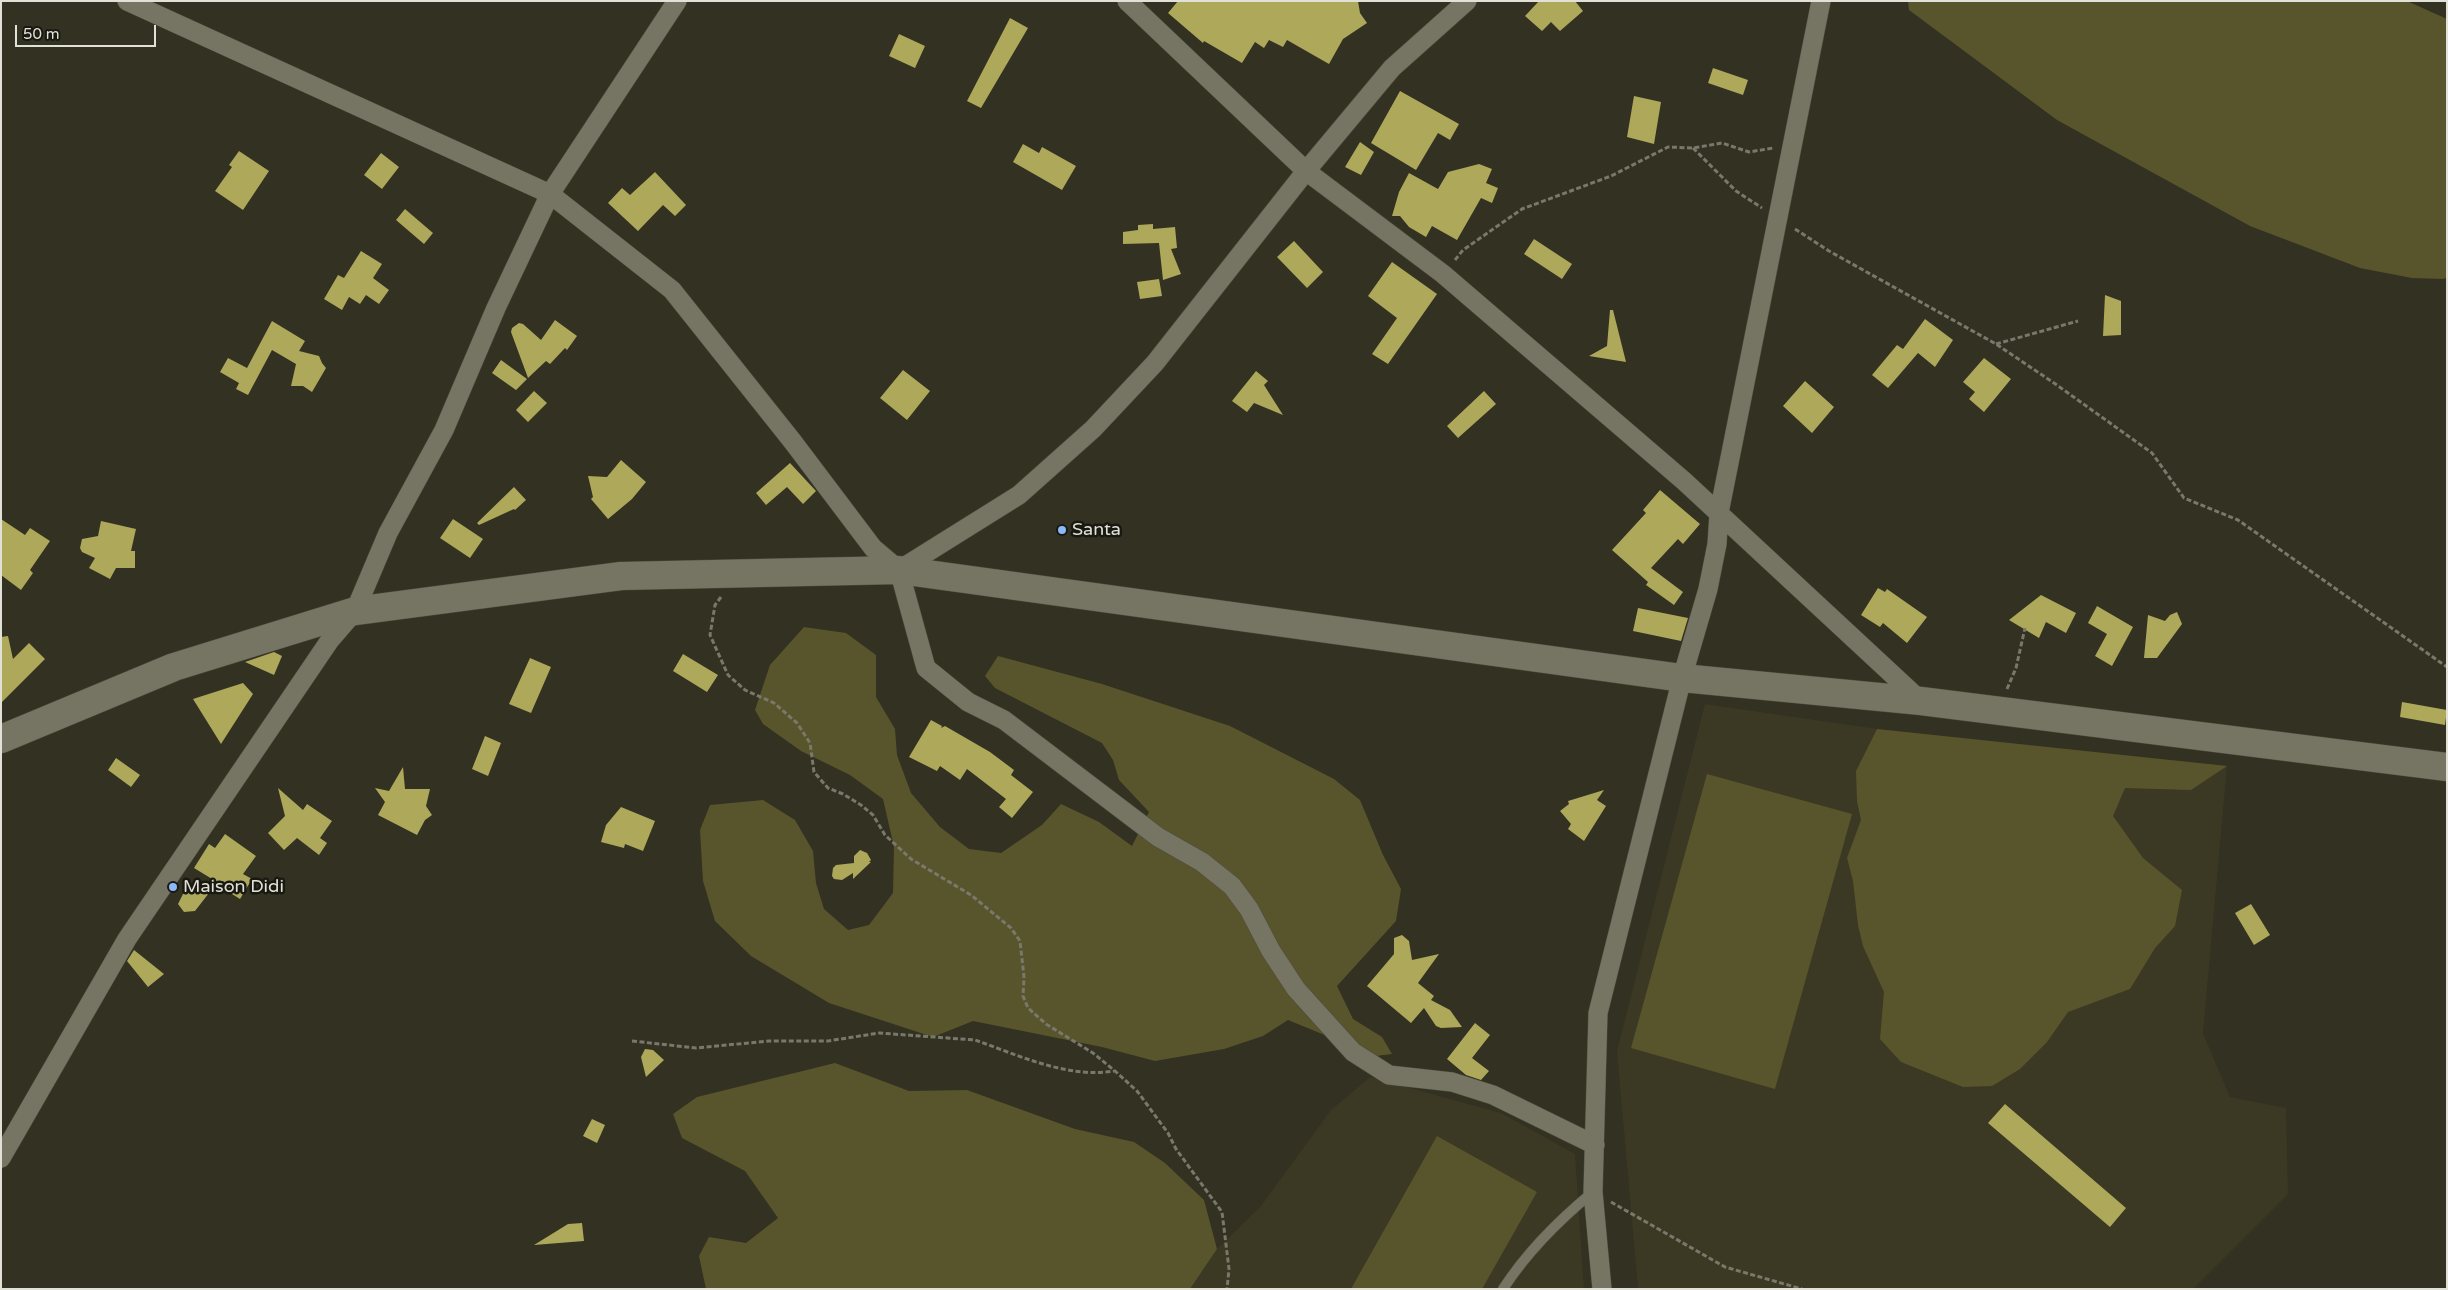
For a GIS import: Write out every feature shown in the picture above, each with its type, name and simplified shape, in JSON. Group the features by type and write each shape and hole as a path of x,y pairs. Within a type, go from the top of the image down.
{"main road":[{"path":"1,739 174,667 355,610 620,576 899,570 1682,678 1922,700 2447,767"}],"street":[{"path":"127,1 550,194 672,290 793,442 873,548 899,570 926,668 968,702 1004,720 1158,837 1202,862 1232,886 1249,909 1271,951 1296,989 1353,1052 1389,1074 1452,1082 1493,1095 1595,1145"},
{"path":"1,1158 127,939 330,640 355,610 388,533 444,430 496,308 550,194 678,1"},
{"path":"1127,1 1306,171 1444,274 1719,513 1922,700"},
{"path":"899,570 1019,495 1093,429 1155,363 1306,171 1392,68 1467,1"},
{"path":"1602,1289 1593,1192 1598,1014 1682,678 1708,589 1717,544 1719,513 1776,217 1821,1"}],"lane":[{"path":"1503,1289 1512,1275 1562,1217 1593,1192"}],"path":[{"path":"1444,274 1463,250 1522,209 1611,176 1668,147 1693,148 1722,142 1749,152 1791,146"},
{"path":"1693,148 1736,191 1829,250 1996,344 2054,383 2152,453 2184,498 2238,520 2447,667"},
{"path":"1996,344 2078,321"},
{"path":"727,575 722,595 715,605 710,635 728,675 745,690 774,703 796,723 810,742 814,772 828,788 843,794 861,805 873,816 885,835 911,859 971,895 1011,928 1020,941 1024,977 1023,996 1028,1008 1046,1024 1094,1053 1137,1091 1222,1212 1230,1269 1228,1289"},
{"path":"1997,710 2016,668 2025,628"},
{"path":"632,1041 696,1048 784,1041 828,1041 879,1033 960,1038 976,1040 1075,1072 1098,1074 1115,1071"},
{"path":"1593,1192 1726,1267 1802,1289"}],"shaded area":[{"path":"1908,1 2407,1 2447,19 2447,277 2444,279 2412,278 2360,268 2250,226 2057,120 1909,10"},
{"path":"804,627 846,633 876,655 876,697 895,729 897,755 911,793 940,827 969,849 1001,853 1042,825 1061,804 1099,822 1132,846 1149,812 1119,780 1113,760 1102,743 995,688 985,676 998,656 1102,684 1230,726 1334,779 1360,800 1383,855 1401,889 1396,921 1337,986 1353,1019 1382,1037 1392,1054 1376,1056 1288,1020 1263,1036 1224,1049 1155,1061 1102,1047 973,1021 933,1037 829,1003 751,956 715,921 703,881 700,830 710,805 763,800 795,820 813,851 816,883 824,909 848,930 869,925 893,893 894,847 883,799 850,775 801,751 763,724 755,710 770,665"},
{"path":"1705,704 1877,729 2227,766 2203,1033 2230,1097 2286,1108 2288,1194 2193,1289 1638,1289 1617,1051"},
{"path":"1877,729 2227,766 2191,790 2125,788 2113,816 2143,858 2182,890 2175,926 2155,948 2130,989 2068,1012 2047,1042 2020,1069 1992,1086 1963,1087 1901,1062 1880,1039 1884,992 1863,946 1858,925 1853,881 1847,858 1861,820 1857,801 1856,771"},
{"path":"1707,774 1852,814 1775,1089 1631,1048"},
{"path":"835,1063 909,1091 967,1090 1075,1129 1134,1142 1165,1163 1204,1200 1217,1249 1190,1289 706,1289 699,1256 709,1237 746,1243 778,1218 745,1171 682,1138 673,1114 697,1097"},
{"path":"1370,1077 1501,1113 1575,1154 1584,1289 1190,1289 1217,1249 1260,1207 1331,1110"},
{"path":"1437,1136 1537,1192 1482,1289 1351,1289"}],"building":[{"path":"1178,1 1358,1 1360,13 1367,23 1343,39 1329,64 1287,40 1283,47 1269,40 1264,48 1255,42 1242,63 1204,41 1203,43 1168,13"},
{"path":"1539,1 1575,1 1583,11 1560,31 1551,22 1542,31 1525,16"},
{"path":"1010,18 1028,28 981,108 967,101"},
{"path":"899,34 925,46 915,68 889,56"},
{"path":"1713,68 1748,80 1743,95 1708,83"},
{"path":"1400,91 1459,124 1450,140 1438,133 1416,170 1371,143"},
{"path":"1634,96 1661,102 1654,144 1627,137"},
{"path":"1360,142 1374,152 1361,175 1345,167"},
{"path":"1023,144 1039,153 1042,147 1076,166 1062,190 1013,162"},
{"path":"239,151 269,171 243,210 215,191 232,167 229,165"},
{"path":"381,153 399,167 382,189 364,175"},
{"path":"1479,164 1492,169 1486,183 1498,188 1492,203 1481,198 1457,240 1432,226 1426,237 1409,227 1400,216 1392,216 1399,192 1409,173 1438,189 1448,172"},
{"path":"655,172 686,205 675,216 663,205 638,231 608,203 622,188 630,195"},
{"path":"405,209 433,233 424,244 396,220"},
{"path":"1153,224 1153,229 1175,227 1177,248 1171,249 1181,274 1163,280 1159,243 1123,244 1123,232 1138,230 1138,225"},
{"path":"1534,239 1572,264 1562,279 1524,254"},
{"path":"1294,241 1323,272 1307,288 1277,257"},
{"path":"361,251 382,264 373,278 389,290 379,304 366,295 360,304 349,297 342,310 324,299 338,275 344,278"},
{"path":"1392,262 1437,294 1388,364 1372,354 1397,318 1368,296"},
{"path":"1159,279 1162,296 1140,299 1137,282"},
{"path":"2105,295 2121,301 2121,335 2103,336"},
{"path":"1610,310 1613,310 1626,362 1589,356 1607,346"},
{"path":"1925,319 1953,340 1935,367 1918,353 1888,388 1872,375 1897,345 1903,349"},
{"path":"555,320 577,336 567,350 565,348 550,364 546,361 528,378 511,332 512,328 519,323 523,324 541,340"},
{"path":"272,321 305,341 299,351 319,356 326,368 312,392 303,386 291,386 296,364 272,350 248,395 236,389 239,383 220,372 228,358 247,368"},
{"path":"1984,358 2011,379 1984,412 1969,399 1975,392 1963,382"},
{"path":"501,360 527,379 516,390 492,373"},
{"path":"903,370 930,391 907,420 880,398"},
{"path":"1256,371 1268,381 1264,385 1283,415 1254,403 1247,412 1232,401"},
{"path":"1805,381 1834,407 1812,433 1783,406"},
{"path":"534,391 547,403 528,422 516,410"},
{"path":"1484,391 1496,404 1458,438 1447,426"},
{"path":"621,460 646,482 632,499 608,519 591,499 593,497 588,476 607,477"},
{"path":"790,463 816,491 803,504 787,487 766,505 756,493"},
{"path":"514,487 526,500 515,510 479,525 477,523"},
{"path":"1660,490 1700,524 1683,544 1678,539 1651,568 1683,592 1674,605 1646,585 1648,582 1612,550 1646,513 1643,510"},
{"path":"1,519 25,535 30,528 50,541 30,570 33,573 21,590 1,575"},
{"path":"453,519 483,539 470,558 440,538"},
{"path":"101,521 136,529 131,551 135,551 135,568 116,568 110,579 89,568 95,558 82,552 80,548 82,539 98,536"},
{"path":"1878,588 1885,592 1887,589 1927,617 1907,643 1883,623 1880,627 1861,615"},
{"path":"2041,595 2076,613 2066,633 2046,622 2039,638 2009,620"},
{"path":"2097,606 2133,627 2112,666 2095,656 2107,634 2088,623"},
{"path":"1638,608 1688,618 1681,641 1633,631"},
{"path":"2177,612 2182,624 2157,658 2144,658 2148,615 2165,621 2170,615"},
{"path":"8,636 13,659 29,643 45,659 1,703 1,637"},
{"path":"274,652 282,656 274,675 245,662"},
{"path":"683,654 718,675 707,692 673,671"},
{"path":"530,658 551,667 531,713 509,704"},
{"path":"243,683 253,694 221,744 193,699"},
{"path":"2402,702 2447,710 2445,725 2400,717"},
{"path":"931,720 942,726 941,728 945,726 990,752 1014,770 1011,775 1033,792 1012,818 999,807 1006,799 967,769 960,780 940,766 937,771 909,757"},
{"path":"485,736 501,743 488,776 472,769"},
{"path":"116,758 140,775 131,787 108,770"},
{"path":"403,767 405,789 430,789 426,806 432,815 425,820 417,835 378,815 385,802 375,788 389,791"},
{"path":"278,788 303,810 307,804 332,821 320,838 327,843 319,855 297,838 284,850 268,833 285,816"},
{"path":"1604,790 1597,800 1606,806 1584,841 1568,829 1571,824 1560,811 1569,804 1568,801"},
{"path":"621,807 655,821 643,851 625,844 624,848 601,842 606,825"},
{"path":"225,834 256,856 243,874 252,879 240,899 216,884 195,911 184,912 178,904 183,894 217,882 194,868 209,844 215,848"},
{"path":"860,850 867,853 871,860 869,862 871,862 853,879 853,873 842,880 834,879 832,876 833,868 836,865 854,863 854,856"},
{"path":"2251,904 2270,935 2254,945 2235,913"},
{"path":"1402,935 1409,941 1412,960 1439,954 1418,983 1434,996 1431,1000 1450,1010 1462,1027 1441,1028 1436,1026 1424,1008 1411,1023 1367,986 1394,954 1394,938"},
{"path":"134,950 164,974 148,987 127,961"},
{"path":"1475,1023 1490,1035 1472,1058 1489,1071 1481,1080 1466,1075 1447,1059"},
{"path":"645,1049 653,1050 664,1060 646,1077 641,1057"},
{"path":"2005,1104 2126,1208 2110,1227 1988,1123"},
{"path":"592,1119 605,1125 597,1143 583,1136"},
{"path":"582,1223 584,1241 534,1245 568,1224"}],"place":[{"name":"Santa","path":"1062,530"},
{"name":"Maison Didi","path":"173,887"}]}
